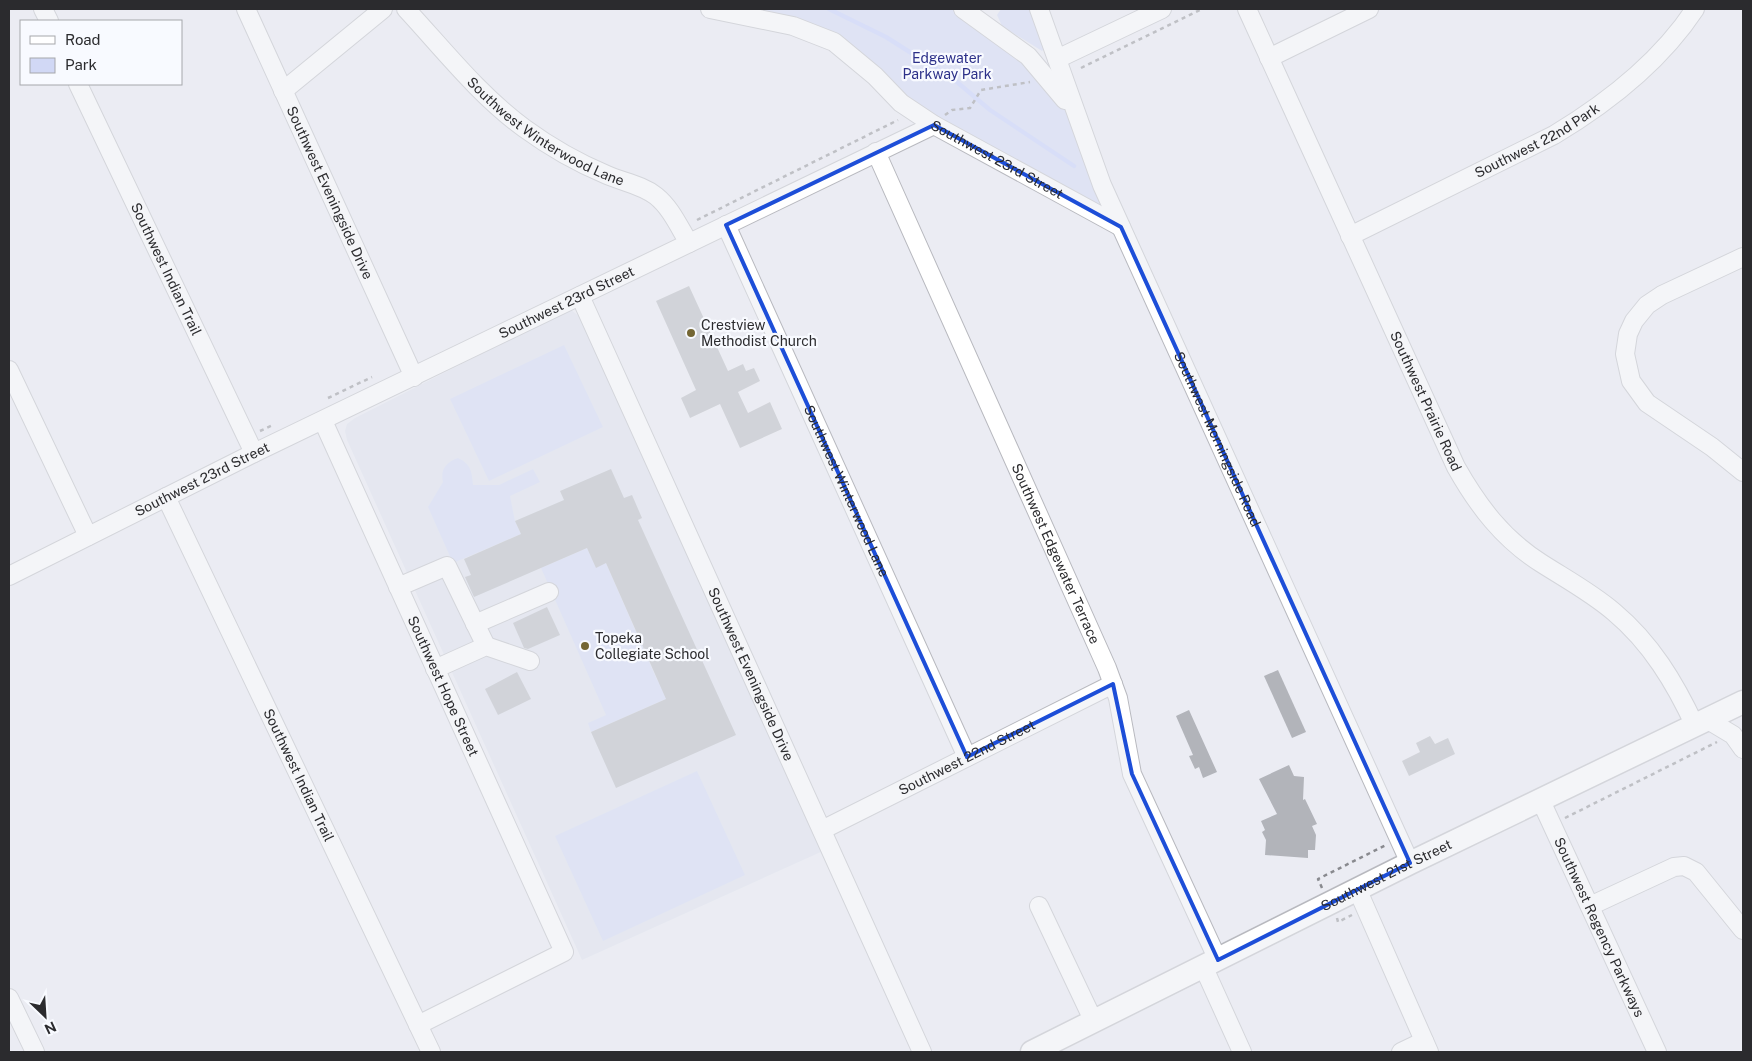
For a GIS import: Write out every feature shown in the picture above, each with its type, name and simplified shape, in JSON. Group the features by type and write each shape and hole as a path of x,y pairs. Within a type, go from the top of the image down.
{"main road":[{"name":"Southwest 21st Street","path":"1032,1052 1358,891 1410,863 1743,702"}],"street":[{"name":"Southwest Eveningside Drive","path":"246,9 414,377"},
{"path":"283,91 383,9"},
{"name":"Southwest Winterwood Lane","path":"406,9 471,80 510,117 571,158 657,196 668,208 689,243"},
{"path":"710,9 793,26 834,42 875,76 900,103 939,120"},
{"name":"Southwest Morningside Road","path":"1039,9 1102,185 1410,863"},
{"path":"1058,59 1162,9"},
{"name":"Southwest Prairie Road","path":"1247,9 1456,467 1471,494 1485,514 1518,547 1588,591 1632,628 1668,673 1701,723"},
{"path":"1269,58 1369,9"},
{"name":"Southwest 22nd Park","path":"1350,236 1554,135 1585,116 1635,78 1663,50 1695,9"},
{"path":"969,10 1028,56 1052,82 1068,104 1073,106"},
{"name":"Southwest Indian Trail","path":"78,85 254,453"},
{"name":"Southwest 23rd Street","path":"9,576 254,453 414,377 939,120 1121,227"},
{"name":"Southwest Edgewater Terrace","path":"876,152 1113,684 1132,774 1211,964 1242,1052"},
{"name":"Southwest Winterwood Lane","path":"726,225 967,758"},
{"path":"1743,257 1655,299 1634,321 1625,347 1626,368 1631,381 1647,403 1712,447 1743,472"},
{"name":"Southwest Eveningside Drive","path":"580,296 922,1052"},
{"path":"9,370 88,536"},
{"name":"Southwest Hope Street","path":"323,421 564,952 418,1025"},
{"name":"Southwest Indian Trail","path":"166,497 431,1052"},
{"path":"398,587 447,566 486,646"},
{"path":"475,624 549,592"},
{"path":"435,669 486,646 530,661"},
{"name":"Southwest 22nd Street","path":"822,830 1113,684"},
{"path":"1701,723 1740,742"},
{"name":"Southwest Regency Parkways","path":"1541,801 1657,1052"},
{"path":"1590,906 1674,867 1684,866 1696,872 1743,930"},
{"path":"1358,891 1426,1047 1401,1052"},
{"path":"1039,906 1094,1022"},
{"path":"9,998 35,1052"}],"path":[{"path":"1081,68 1202,9"},
{"path":"939,120 952,110 970,108 981,90 1018,86 1035,80"},
{"path":"693,222 898,120"},
{"path":"1552,824 1740,742"},
{"path":"1318,879 1399,839"}],"highlighted area":[{"path":"934,125 1121,227 1410,863 1218,960 1132,774 1113,684 967,757 726,225"}],"shaded area":[{"name":"Topeka Collegiate School","path":"571,310 583,319 823,851 582,960 347,440 345,431 347,424 355,418"}],"green space":[{"name":"Edgewater Parkway Park","path":"710,9 963,9 1058,89 1121,227 934,125 834,42"},
{"path":"1001,9 1032,9 1046,47 1042,51 1002,26 997,15"},
{"path":"564,345 603,427 489,481 450,399"},
{"path":"458,458 466,463 470,469 473,485 499,485 533,469 540,482 510,496 515,521 521,534 453,563 428,507 443,482 443,470 450,462"},
{"path":"587,548 596,567 606,563 657,680 677,694 591,732 588,723 606,715 541,568"},
{"path":"697,771 745,875 603,941 555,836"}],"building":[{"path":"689,286 728,371 743,364 746,371 754,368 760,381 738,392 748,413 770,402 782,429 740,448 720,404 690,418 681,398 696,390 656,301"},
{"name":"Topeka Collegiate School","path":"611,469 624,498 632,495 642,518 638,520 736,735 616,788 591,732 666,699 606,563 596,568 587,548 474,597 465,577 471,575 464,559 521,534 515,521 564,500 560,491"},
{"path":"547,607 560,635 528,649 524,648 513,623"},
{"path":"1278,670 1306,732 1292,738 1264,676"},
{"path":"517,672 531,699 498,715 485,689"},
{"path":"1189,710 1217,772 1203,778 1199,767 1195,769 1189,756 1193,755 1176,716"},
{"path":"1430,736 1435,744 1448,738 1455,754 1409,776 1402,761 1420,752 1416,743"},
{"path":"1289,765 1294,776 1304,777 1303,800 1305,799 1317,824 1312,826 1316,835 1315,850 1308,850 1308,858 1265,855 1266,840 1262,832 1265,830 1261,821 1277,814 1259,779"}],"waterway":[{"path":"829,9 886,37 957,82 990,110 1074,166"}],"place":[{"name":"Crestview Methodist Church","path":"691,333"},
{"name":"Topeka Collegiate School","path":"585,646"}]}
